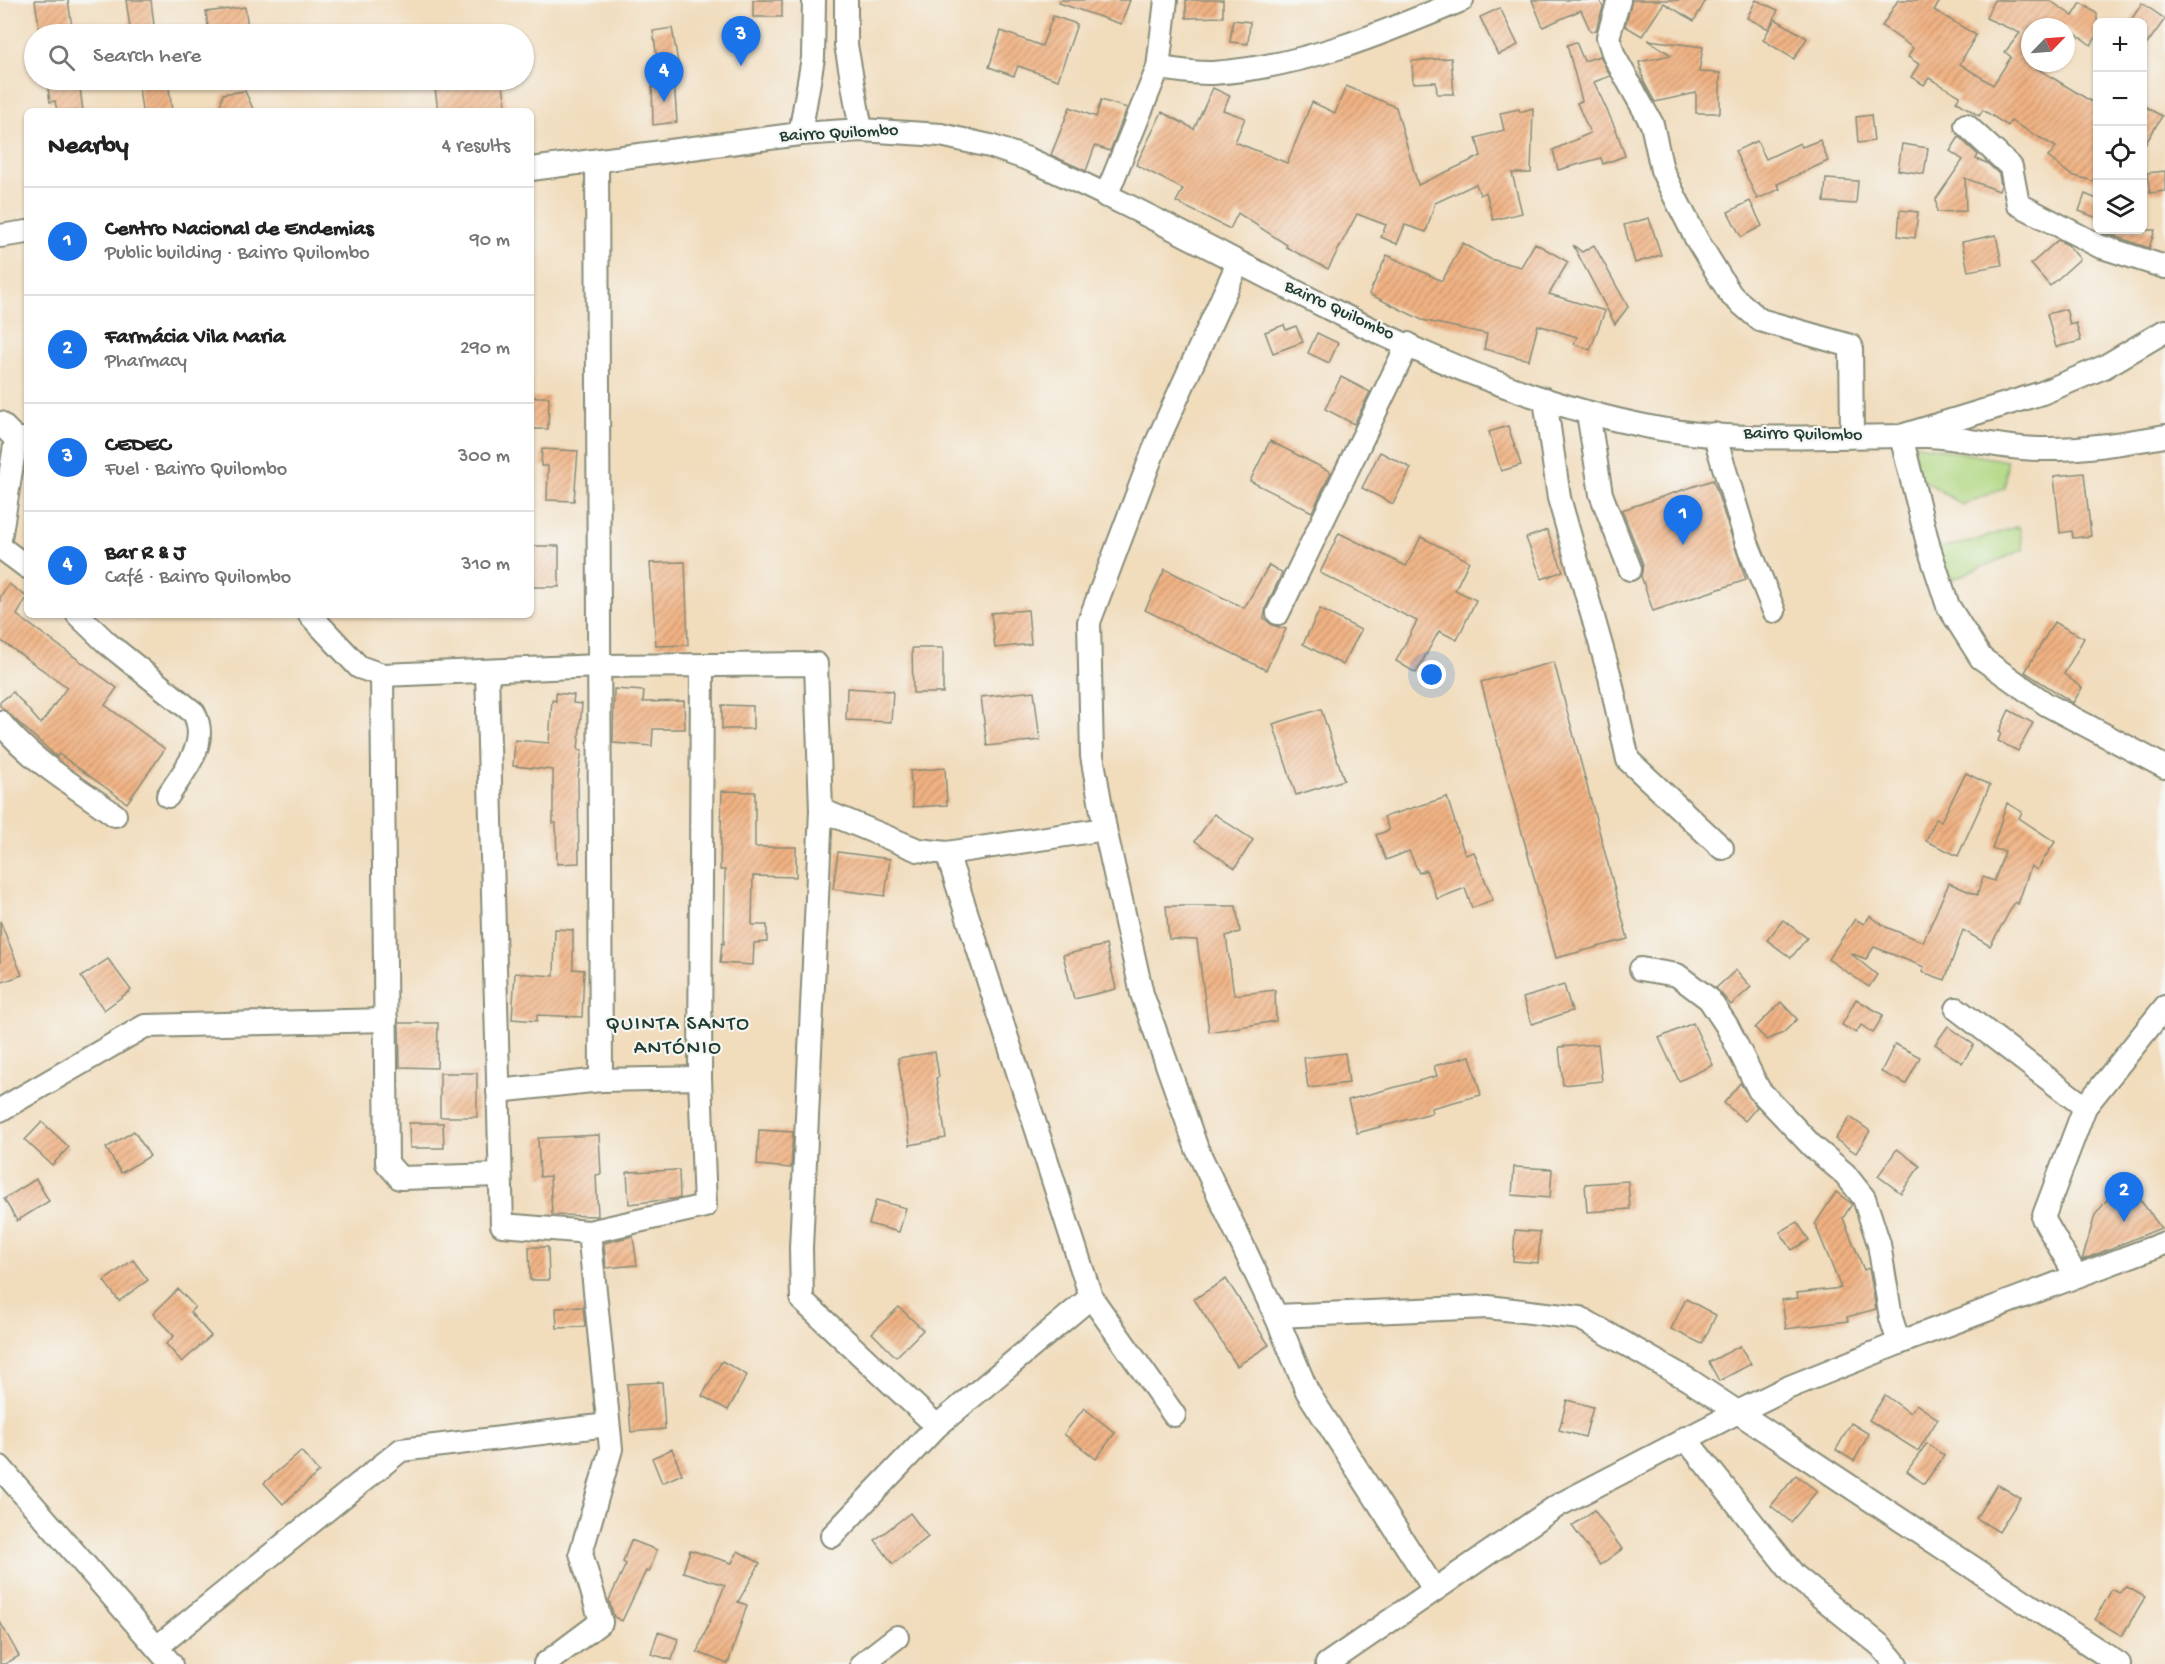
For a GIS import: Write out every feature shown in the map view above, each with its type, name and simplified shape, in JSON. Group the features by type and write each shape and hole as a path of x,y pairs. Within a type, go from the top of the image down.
{"street":[{"path":"800,134 813,58 814,0"},
{"path":"846,0 846,45 861,130"},
{"path":"1106,196 1158,68 1166,0"},
{"path":"1158,68 1212,73 1286,63 1362,42 1462,0"},
{"path":"1616,1 1608,37 1614,56 1652,124 1662,170 1697,240 1731,295 1760,320 1851,346 1852,436"},
{"path":"1966,125 2011,167 2018,204 2099,246 2165,267"},
{"name":"Bairro Quilombo","path":"534,169 800,134 861,130 941,135 990,146 1028,159 1440,360 1588,413 1652,428 1714,434 1936,436 2002,447 2040,450 2165,436"},
{"path":"597,161 601,1080"},
{"path":"0,236 24,232"},
{"path":"1238,263 1157,442 1089,622 1092,756 1105,829 1146,1005 1197,1149 1276,1316 1307,1391 1434,1589"},
{"path":"2165,331 2104,367 2042,393 1901,436 1929,548 1948,606 1981,658 2046,704 2165,767"},
{"path":"1278,613 1408,344"},
{"path":"1545,399 1559,498 1610,677 1628,760 1722,848"},
{"path":"1588,413 1601,494 1630,569"},
{"path":"0,423 22,439 0,539"},
{"path":"1714,434 1746,543 1774,611"},
{"path":"0,547 24,565"},
{"path":"81,618 107,643 194,713 199,723 201,738 194,755 168,796"},
{"path":"313,618 359,667 382,675 600,666 702,667 816,664 821,810 801,1248 802,1300 937,1426"},
{"path":"487,670 502,1225 589,1232 705,1206 700,1078 702,667"},
{"path":"382,675 387,1163 400,1178 500,1175"},
{"path":"0,722 17,743 33,757 115,815"},
{"path":"821,810 918,850 947,853 1105,829"},
{"path":"947,853 1091,1297 1174,1415"},
{"path":"1641,969 1677,975 1709,999 1727,1026 1759,1090 1812,1146 1845,1174 1864,1198 1879,1244 1891,1318 1899,1342"},
{"path":"2076,1276 2043,1218 2085,1107 2165,1007"},
{"path":"1957,1009 2085,1107"},
{"path":"0,1110 145,1026 386,1020"},
{"path":"498,1091 601,1080 700,1078"},
{"path":"545,1664 601,1622 581,1553 610,1449 589,1232"},
{"path":"1327,1664 1557,1506 1685,1438 1787,1388 1899,1342 2165,1243"},
{"path":"832,1536 937,1426 1091,1297"},
{"path":"1276,1316 1488,1307 1580,1318 1689,1380 2119,1664"},
{"path":"0,1467 164,1656 401,1450 608,1425"},
{"path":"1685,1438 1794,1575 1881,1646 1896,1664"},
{"path":"862,1664 897,1637"}],"green space":[{"path":"1913,444 2007,461 2005,488 1962,505 1918,476"},
{"path":"2019,526 2023,550 1950,580 1937,548 1966,543"}],"building":[{"path":"35,0 68,0 72,24 39,24"},
{"path":"126,0 151,0 154,24 130,24"},
{"path":"753,0 782,0 782,17 753,17"},
{"path":"1060,0 1130,0 1121,24 1059,3"},
{"path":"1186,0 1223,0 1223,17 1186,18"},
{"path":"1532,0 1603,0 1600,1 1603,7 1596,30 1591,32 1581,10 1543,27"},
{"path":"1632,0 1706,0 1694,21 1664,3 1642,36 1625,26"},
{"path":"1756,0 1778,10 1769,29 1747,18"},
{"path":"1898,0 1941,0 1934,10 1976,35 1960,64 1993,85 2011,57 2005,52 2020,33 1986,18 1994,0 2049,0 2073,16 2081,3 2097,14 2097,18 2093,18 2091,45 2075,33 2075,18 2021,18 2021,72 2043,72 2093,103 2093,181 2071,175 2048,157 2056,147 2011,121 2008,126 1983,110 1979,116 1956,101 1960,96 1929,78 1924,85 1911,77 1919,64 1908,57 1913,48 1882,26"},
{"path":"2142,3 2165,19 2147,44 2147,18 2133,18"},
{"path":"245,7 248,24 208,24 206,12"},
{"path":"1500,8 1518,45 1498,55 1480,17"},
{"path":"1053,16 1077,24 1058,80 1018,66 1014,76 989,67 1001,31 1042,46"},
{"path":"1775,19 1807,38 1794,59 1763,40"},
{"path":"1233,20 1250,22 1248,44 1230,42"},
{"path":"672,28 679,68 659,71 653,31"},
{"path":"1648,40 1703,47 1699,72 1720,73 1720,113 1696,113 1696,93 1655,102 1644,82 1639,62 1671,55"},
{"path":"1576,42 1584,61 1600,56 1610,76 1594,82 1617,132 1625,156 1603,164 1601,158 1558,170 1553,150 1590,133 1577,103 1582,101 1567,45"},
{"path":"1451,58 1454,94 1437,94 1436,82 1413,83 1412,61"},
{"path":"674,80 677,122 653,125 652,81"},
{"path":"1346,86 1396,107 1418,185 1481,156 1476,138 1504,130 1500,113 1519,109 1520,112 1533,108 1531,173 1512,173 1522,213 1493,220 1486,192 1480,195 1476,184 1435,203 1426,232 1405,225 1397,244 1381,237 1386,225 1357,214 1328,269 1286,247 1287,245 1238,213 1230,229 1176,202 1183,189 1136,165 1162,112 1194,129 1213,88 1230,96 1223,110 1245,118 1235,142 1287,163 1312,102 1335,113"},
{"path":"48,90 80,90 83,108 56,108 55,101 50,102"},
{"path":"139,90 169,90 172,108 142,108"},
{"path":"435,90 504,90 507,108 438,108"},
{"path":"245,91 253,108 220,108 223,94"},
{"path":"1101,100 1127,108 1110,151 1095,146 1086,171 1051,155 1070,107 1096,117"},
{"path":"2147,108 2162,116 2147,142"},
{"path":"1871,115 1874,141 1858,143 1856,117"},
{"path":"1959,137 1978,155 1976,159 1987,163 1999,174 2001,186 1999,191 1965,178 1966,211 1937,212 1936,199 1963,160 1950,151"},
{"path":"1820,140 1828,161 1777,184 1780,189 1757,199 1735,151 1757,141 1766,159 1800,143 1802,147"},
{"path":"1902,144 1928,148 1924,174 1898,170"},
{"path":"2165,171 2165,191 2150,193 2147,173"},
{"path":"1826,179 1858,181 1856,204 1824,202"},
{"path":"2085,194 2093,197 2093,216 2079,211"},
{"path":"1750,201 1762,226 1741,237 1728,212"},
{"path":"1900,210 1918,212 1915,238 1898,236"},
{"path":"1649,218 1661,255 1635,263 1624,225"},
{"path":"2147,230 2155,230 2149,248 2109,234 2147,234"},
{"path":"1996,235 2002,265 1968,271 1962,242"},
{"path":"2058,240 2068,245 2080,259 2050,286 2031,264"},
{"path":"1463,243 1490,259 1521,267 1535,243 1568,262 1549,294 1605,311 1590,350 1574,344 1577,337 1538,325 1529,360 1484,349 1487,334 1422,320 1369,294 1387,255 1442,281"},
{"path":"1573,245 1582,252 1594,245 1628,307 1615,324"},
{"path":"2066,309 2070,325 2076,323 2081,341 2056,347 2047,314"},
{"path":"1284,325 1286,330 1296,326 1303,342 1273,353 1265,332"},
{"path":"1317,333 1338,343 1329,363 1308,353"},
{"path":"1341,377 1370,392 1354,424 1325,409"},
{"path":"534,397 549,397 548,429 534,429"},
{"path":"1508,426 1521,465 1501,471 1489,432"},
{"path":"1270,441 1331,472 1312,512 1250,481"},
{"path":"542,449 578,451 574,501 547,500 548,466 541,466"},
{"path":"1380,452 1411,468 1393,504 1362,488"},
{"path":"2084,473 2091,536 2073,538 2072,531 2060,533 2054,476"},
{"path":"1713,480 1746,580 1653,611 1641,576 1643,564 1622,510"},
{"path":"1547,530 1563,571 1542,579 1526,538"},
{"path":"1339,533 1406,566 1421,537 1469,561 1455,590 1476,600 1457,640 1439,631 1416,673 1396,661 1417,621 1320,573"},
{"path":"534,546 559,546 559,587 534,587"},
{"path":"685,562 688,645 656,646 650,563"},
{"path":"1269,565 1282,573 1266,607 1264,618 1272,625 1286,629 1266,670 1145,610 1165,569 1244,608"},
{"path":"9,584 24,595 24,602 17,615 117,688 105,705 165,749 127,803 59,754 57,757 0,706 0,702 13,692 41,724 67,687 0,640 0,597"},
{"path":"1320,609 1361,630 1343,665 1303,644"},
{"path":"1028,610 1031,644 995,648 991,613"},
{"path":"2054,622 2084,638 2064,674 2082,688 2073,703 2025,672"},
{"path":"912,648 943,648 943,693 913,693"},
{"path":"1554,662 1628,939 1556,958 1481,682"},
{"path":"847,688 893,691 891,722 846,720"},
{"path":"614,689 644,691 643,702 684,701 685,729 653,729 652,746 613,743"},
{"path":"1034,691 1040,740 987,746 981,697"},
{"path":"556,693 574,695 573,703 582,704 578,750 582,750 578,777 579,863 557,864 556,823 553,823 553,770 513,766 515,740 549,743 552,700 556,701"},
{"path":"722,705 753,706 753,729 722,729"},
{"path":"1321,709 1344,780 1296,795 1273,724"},
{"path":"2009,710 2033,723 2018,751 1998,741 2001,733 1999,732"},
{"path":"945,768 947,805 913,807 910,771"},
{"path":"1966,773 1990,785 1958,856 1926,841 1936,819 1941,821"},
{"path":"722,791 755,792 755,847 796,847 796,877 753,876 752,925 767,925 767,942 754,943 753,965 720,963 722,943 724,944 725,870 720,870"},
{"path":"1447,797 1465,855 1474,852 1493,900 1472,908 1465,888 1437,899 1426,870 1419,873 1409,851 1386,860 1376,835 1389,830 1384,817"},
{"path":"2007,803 2022,812 2019,818 2055,842 2037,870 2031,866 2018,904 2015,902 1990,946 1963,930 1945,980 1922,972 1924,967 1874,947 1866,959 1850,953 1877,975 1869,987 1828,959 1855,919 1864,924 1870,916 1886,927 1923,942 1949,883 1977,895 1983,877 1994,881 2005,851 1992,849"},
{"path":"1214,814 1253,840 1235,868 1195,841"},
{"path":"838,852 890,859 885,896 833,889"},
{"path":"1166,906 1236,906 1240,932 1226,936 1234,995 1275,990 1276,1021 1209,1032 1197,940 1169,939"},
{"path":"1783,920 1807,938 1791,958 1767,940"},
{"path":"0,921 22,975 0,983"},
{"path":"555,929 573,930 573,969 584,970 582,1017 537,1015 537,1021 512,1019 515,973 554,976"},
{"path":"1106,945 1116,989 1074,999 1063,955"},
{"path":"108,959 131,990 104,1010 81,977"},
{"path":"1736,970 1751,987 1731,1005 1716,988"},
{"path":"1564,985 1572,1011 1532,1024 1523,998"},
{"path":"1856,999 1883,1015 1873,1033 1861,1025 1856,1033 1842,1025"},
{"path":"1781,1002 1797,1019 1783,1033 1767,1040 1755,1028"},
{"path":"399,1023 438,1023 437,1068 400,1067"},
{"path":"1693,1023 1713,1065 1679,1081 1659,1038"},
{"path":"1948,1026 1974,1045 1962,1063 1935,1044"},
{"path":"1598,1044 1602,1081 1563,1085 1559,1047"},
{"path":"1895,1044 1920,1057 1906,1084 1881,1072"},
{"path":"935,1052 939,1077 936,1078 946,1138 910,1145 898,1058"},
{"path":"1345,1053 1349,1083 1308,1088 1304,1058"},
{"path":"1470,1056 1481,1095 1431,1108 1432,1113 1357,1133 1348,1100 1437,1076 1434,1066"},
{"path":"440,1073 477,1073 477,1117 440,1117"},
{"path":"1740,1083 1757,1107 1745,1121 1724,1103"},
{"path":"1850,1117 1870,1131 1856,1153 1835,1139"},
{"path":"42,1122 69,1147 52,1165 25,1140"},
{"path":"409,1123 443,1123 444,1148 410,1148"},
{"path":"759,1130 793,1132 791,1168 757,1165"},
{"path":"134,1131 150,1156 121,1173 106,1148"},
{"path":"599,1135 601,1174 596,1175 598,1216 552,1215 550,1176 540,1177 538,1138"},
{"path":"1897,1149 1920,1166 1901,1193 1878,1176"},
{"path":"1514,1167 1552,1169 1550,1198 1512,1195"},
{"path":"679,1170 680,1198 629,1204 627,1172"},
{"path":"2124,1178 2161,1228 2082,1260 2095,1215"},
{"path":"36,1179 49,1201 17,1221 4,1199"},
{"path":"1628,1181 1630,1209 1587,1212 1585,1184"},
{"path":"1836,1192 1852,1204 1843,1218 1864,1270 1869,1268 1876,1309 1847,1317 1848,1321 1786,1329 1782,1300 1798,1298 1797,1293 1841,1288 1815,1224"},
{"path":"876,1200 906,1208 899,1232 869,1224"},
{"path":"1797,1222 1809,1240 1792,1250 1780,1232"},
{"path":"1515,1230 1540,1232 1538,1263 1513,1261"},
{"path":"633,1236 637,1265 606,1268 604,1243"},
{"path":"529,1247 548,1247 549,1280 530,1280"},
{"path":"133,1260 148,1280 119,1301 104,1281"},
{"path":"1226,1279 1269,1345 1237,1366 1194,1299"},
{"path":"178,1289 195,1307 190,1312 211,1336 182,1362 166,1344 174,1336 153,1314"},
{"path":"1686,1299 1716,1315 1702,1344 1671,1329"},
{"path":"583,1307 585,1327 557,1328 556,1308"},
{"path":"899,1307 923,1330 896,1357 872,1333"},
{"path":"1740,1346 1751,1364 1719,1381 1709,1362"},
{"path":"722,1361 747,1375 728,1410 702,1396"},
{"path":"662,1382 665,1429 631,1432 627,1384"},
{"path":"1885,1395 1910,1413 1916,1404 1938,1419 1918,1451 1869,1420"},
{"path":"1567,1400 1593,1407 1585,1437 1559,1430"},
{"path":"1084,1408 1115,1433 1096,1459 1064,1434"},
{"path":"1851,1423 1869,1434 1854,1461 1836,1450"},
{"path":"1927,1443 1944,1456 1924,1484 1907,1471"},
{"path":"672,1449 682,1474 662,1483 652,1458"},
{"path":"301,1451 319,1472 283,1504 264,1483"},
{"path":"1796,1475 1817,1491 1791,1522 1771,1506"},
{"path":"1997,1484 2020,1498 1999,1532 1976,1518"},
{"path":"1594,1510 1622,1549 1600,1565 1572,1526"},
{"path":"910,1513 928,1537 893,1564 875,1540"},
{"path":"631,1540 657,1550 649,1572 646,1571 622,1621 614,1617 609,1600 626,1564 623,1562"},
{"path":"690,1550 732,1563 738,1551 760,1563 738,1602 747,1605 728,1664 697,1652 725,1585 683,1572"},
{"path":"2127,1587 2145,1597 2122,1636 2095,1620 2112,1589 2119,1593"},
{"path":"0,1622 19,1656 5,1664 0,1664"},
{"path":"658,1632 678,1639 672,1660 651,1654"}],"place":[{"name":"CEDEC","path":"741,66"},
{"name":"Bar R & J","path":"664,102"},
{"name":"Centro Nacional de Endemias","path":"1683,545"},
{"name":"Farmácia Vila Maria","path":"2124,1222"}],"district":[{"name":"QUINTA SANTO ANTÓNIO","path":"678,1037"}]}
